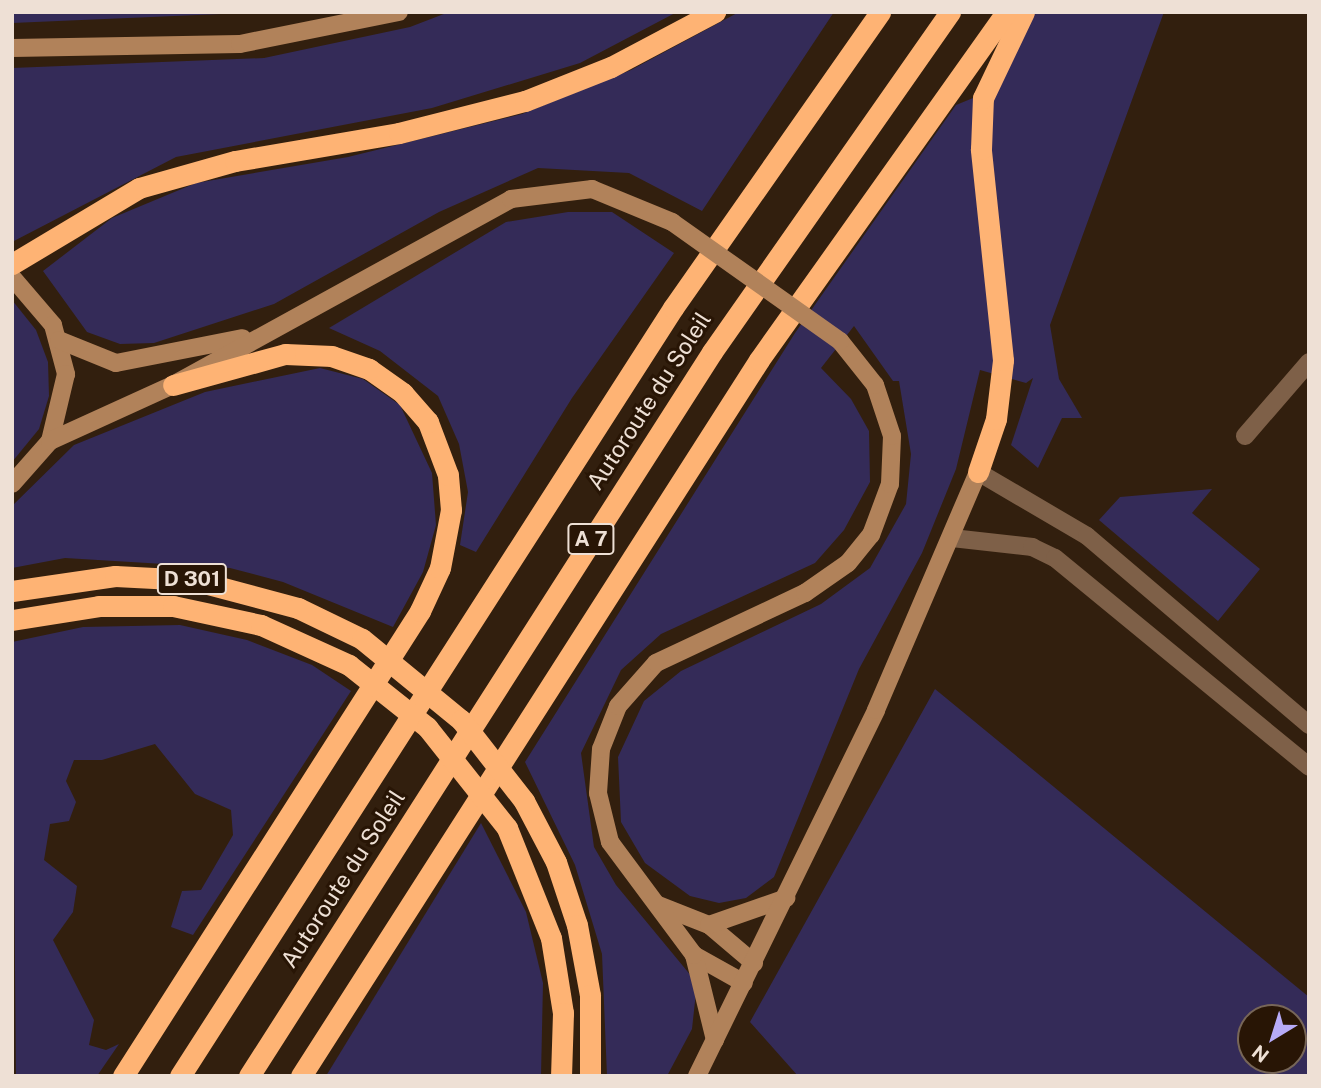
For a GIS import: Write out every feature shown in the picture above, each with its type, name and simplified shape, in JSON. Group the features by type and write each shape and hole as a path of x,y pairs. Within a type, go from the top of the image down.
{"highway":[{"path":"12,264 139,188 234,161 399,133 525,101 611,67 715,12"},
{"name":"Autoroute du Soleil","path":"180,1076 673,308 880,12"},
{"name":"Autoroute du Soleil","path":"249,1076 712,352 950,12"},
{"path":"301,1076 767,348 1006,12"},
{"path":"978,472 996,419 1003,360 981,149 983,98 995,62 1024,12"},
{"path":"123,1076 415,618 439,568 451,510 448,475 428,422 404,393 369,369 332,356 285,354 173,385"},
{"name":"D 301","path":"12,591 115,576 193,580 298,608 362,639 444,703 524,801 556,862 577,925 590,995 590,1076"},
{"name":"D 301","path":"12,620 99,606 173,606 273,629 349,665 427,727 508,828 551,938 563,1013 561,1076"}],"main road":[{"path":"12,48 240,44 399,12"},
{"path":"12,484 51,441 173,385 257,336 330,301 480,212 526,195 592,189 672,222 841,341 875,385 892,436 890,484 871,535 848,563 805,593 656,663 627,693 605,733 597,777 604,823 625,868 658,905 694,955 715,1040"},
{"path":"12,276 36,298 59,340 65,392 51,441"},
{"path":"59,340 116,363 257,336"},
{"path":"697,1076 786,898 952,538 978,472"},
{"path":"709,925 786,898"},
{"path":"658,905 709,925 754,963"},
{"path":"694,955 744,983"}],"street":[{"path":"1245,436 1309,362"},
{"path":"978,472 1087,536 1309,725"},
{"path":"952,538 1013,543 1055,558 1309,767"}],"shaded area":[{"path":"12,12 270,12 12,23"},
{"path":"449,12 677,12 580,63 432,108 176,157 12,242 12,68 264,58 410,27"},
{"path":"739,12 834,12 702,211 629,173 538,168 439,212 274,304 154,343 120,344 87,332 43,271 112,218 196,183 348,157 522,114 631,70"},
{"path":"1035,12 1164,12 1050,325 1059,379 1082,418 1062,418 1038,468 1011,445 1033,378 1026,383 980,370 956,469 922,553 859,669 774,877 746,898 719,903 690,896 645,863 621,822 618,757 644,701 681,671 821,604 870,568 906,504 911,454 899,381 893,381 854,326 821,368 851,399 869,431 870,482 844,530 815,563 661,634 621,670 581,753 594,847 616,885 697,983 692,1029 667,1076 607,1076 602,954 575,865 525,762 795,333 956,105 995,89"},
{"path":"568,212 612,212 674,253 572,398 476,552 460,545 468,492 459,444 438,396 380,351 329,328 506,222"},
{"path":"12,300 36,330 48,362 49,396 39,429 12,462"},
{"path":"320,368 363,379 400,405 432,473 436,525 423,572 393,627 283,582 230,568 65,558 12,568 12,506 74,445 205,392"},
{"path":"1212,489 1192,513 1260,569 1218,621 1099,520 1120,497"},
{"path":"180,625 247,640 312,665 351,691 193,935 171,927 182,891 201,890 233,835 231,810 195,794 155,744 102,760 74,760 66,781 76,802 69,821 50,824 44,860 77,886 73,912 53,940 94,1020 89,1045 106,1050 119,1044 97,1076 16,1076 12,642 83,627"},
{"path":"935,689 1309,997 1309,1076 798,1076 750,1022"},
{"path":"481,823 526,912 543,983 541,1076 326,1076"}]}
